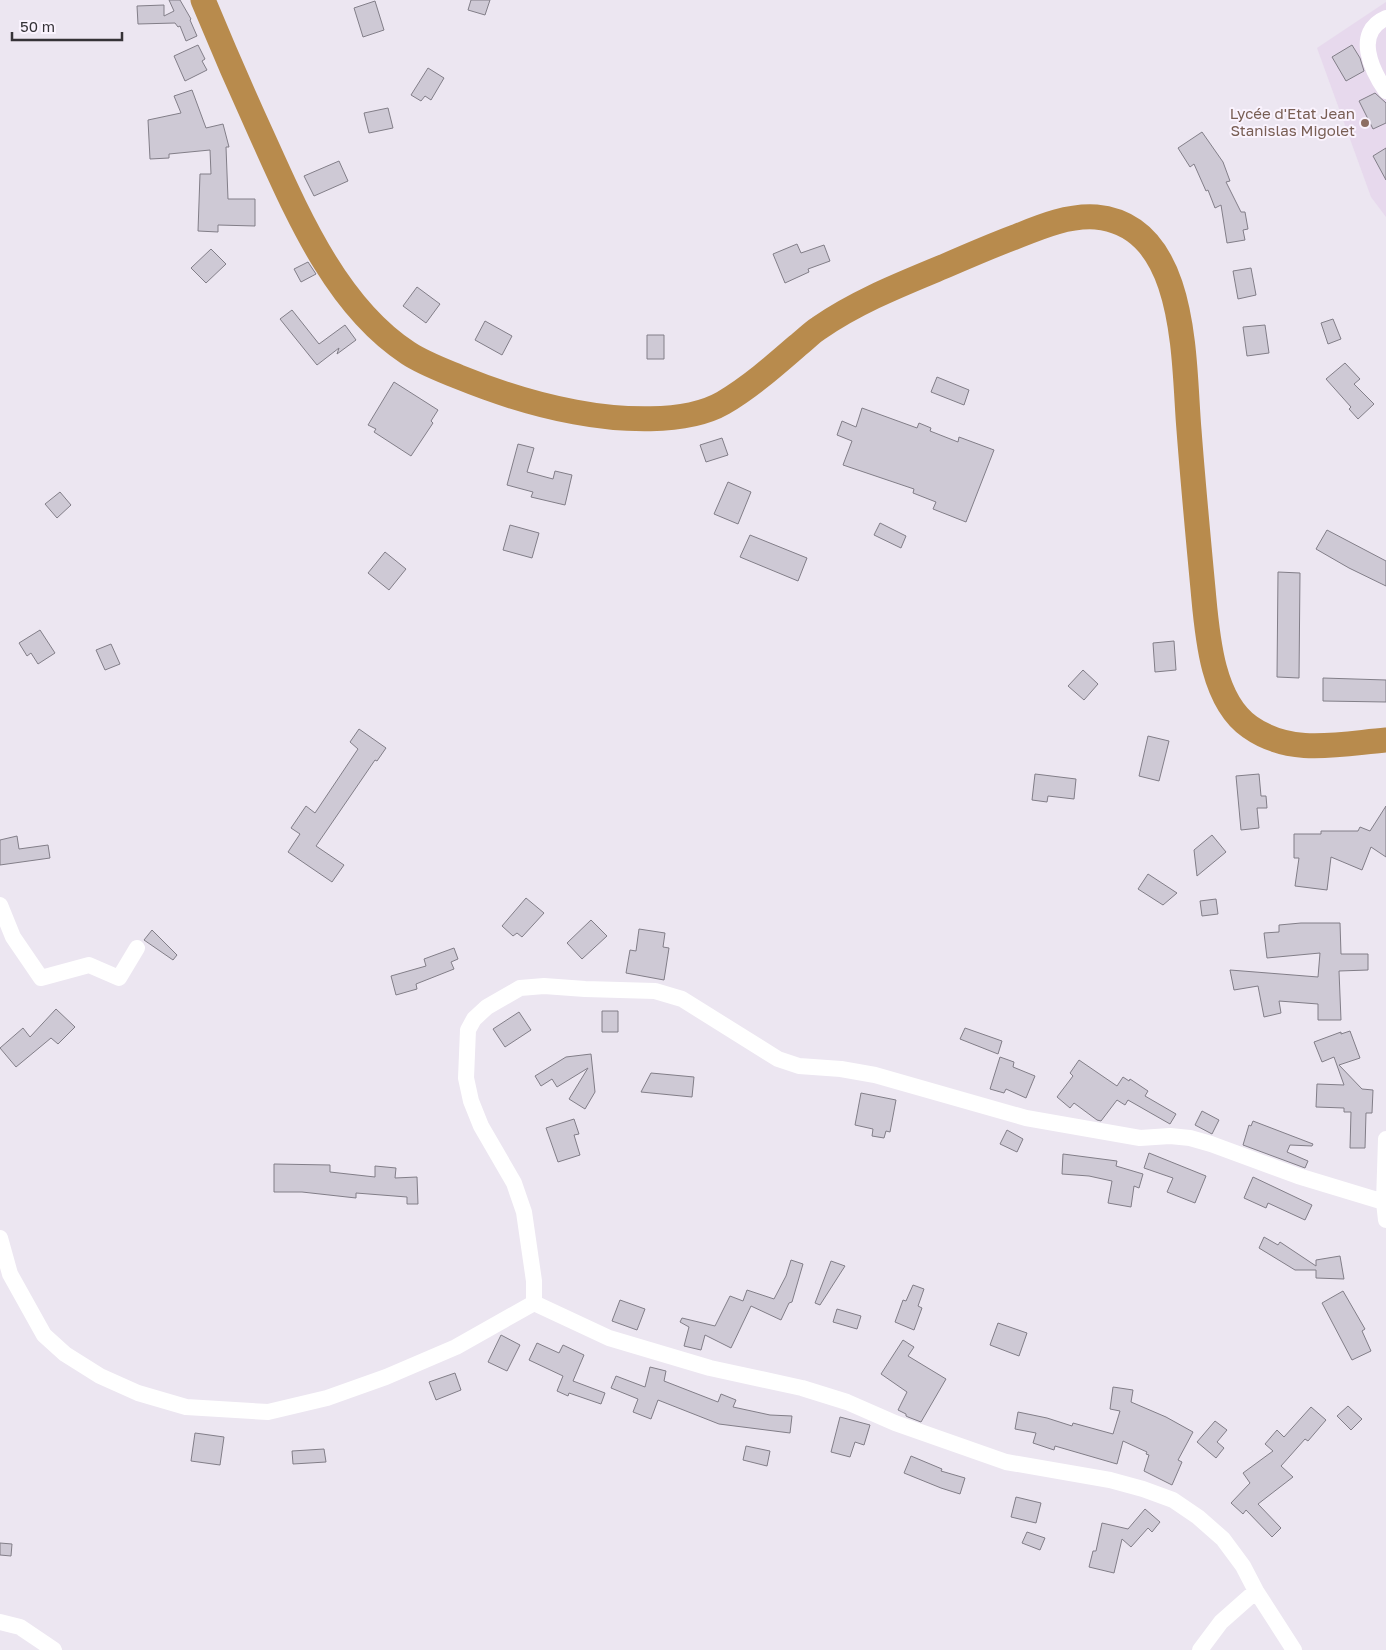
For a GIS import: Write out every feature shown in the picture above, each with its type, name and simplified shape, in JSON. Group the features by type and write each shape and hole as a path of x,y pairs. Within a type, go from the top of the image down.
{"highway":[{"path":"203,0 224,53 278,172 326,265 362,314 409,354 441,370 479,385 561,410 630,420 697,413 717,406 754,382 815,330 841,314 867,300 971,254 1044,226 1065,220 1096,217 1134,229 1148,244 1163,268 1175,297 1185,360 1188,429 1207,628 1215,673 1228,701 1240,720 1253,730 1274,741 1297,746 1386,740"}],"street":[{"path":"1386,18 1373,28 1368,39 1368,51 1376,76 1386,91"},
{"path":"0,905 13,937 41,978 89,965 119,978 137,948"},
{"path":"534,1303 534,1281 524,1212 514,1183 481,1126 471,1101 466,1078 468,1030 474,1019 487,1007 520,988 544,986 655,991 682,999 778,1059 799,1066 875,1075 1026,1118 1140,1138 1170,1136 1190,1138 1298,1176 1384,1202"},
{"path":"1386,1139 1384,1202 1386,1220"},
{"path":"0,1238 10,1274 44,1335 65,1354 100,1376 138,1393 186,1407 268,1412 327,1398 386,1377 456,1347 534,1303"},
{"path":"534,1303 609,1338 710,1368 802,1388 847,1402 895,1423 1006,1462 1110,1480 1173,1500 1198,1517 1223,1539 1243,1566 1256,1592 1294,1650"},
{"path":"1200,1650 1221,1622 1256,1592"},
{"path":"0,1622 20,1627 54,1650"}],"shaded area":[{"name":"Lycée d'Etat Jean Stanislas Migolet","path":"1386,2 1386,217 1371,197 1317,48"}],"building":[{"path":"169,0 180,0 191,19 197,36 186,41 180,26 178,27 175,23 138,24 137,6 164,5 164,16 174,11"},
{"path":"471,0 490,0 485,15 468,10"},
{"path":"375,1 384,30 363,37 354,8"},
{"path":"198,45 205,59 202,61 207,70 185,81 174,56"},
{"path":"1352,45 1360,58 1364,71 1346,81 1332,57"},
{"path":"428,68 444,78 431,100 425,96 421,101 411,95"},
{"path":"192,90 206,128 223,124 229,147 226,147 228,199 255,199 255,226 218,225 218,232 198,231 200,174 211,174 210,150 169,154 169,158 150,159 148,120 181,113 174,96"},
{"path":"1375,93 1386,103 1386,123 1373,129 1359,101"},
{"path":"388,108 393,128 369,133 364,113"},
{"path":"1202,132 1223,162 1230,181 1226,182 1241,212 1245,212 1248,229 1243,230 1245,240 1227,243 1221,205 1215,208 1194,164 1190,167 1178,148"},
{"path":"1386,148 1386,180 1373,156"},
{"path":"339,161 348,181 314,196 304,176"},
{"path":"797,244 801,253 824,245 830,261 808,269 809,272 785,283 773,254"},
{"path":"211,249 226,264 206,283 191,268"},
{"path":"308,262 316,274 301,282 294,269"},
{"path":"1251,268 1256,295 1238,299 1233,271"},
{"path":"417,287 440,304 426,323 403,306"},
{"path":"292,310 319,344 345,325 356,340 337,354 339,348 317,365 280,319"},
{"path":"1333,319 1341,339 1328,344 1321,323"},
{"path":"485,321 512,336 502,355 475,340"},
{"path":"1265,325 1269,353 1247,356 1243,327"},
{"path":"647,335 664,335 664,359 647,359"},
{"path":"1345,363 1360,379 1354,384 1374,404 1358,419 1349,409 1351,407 1326,379"},
{"path":"937,377 969,390 964,405 931,392"},
{"path":"394,382 438,410 431,421 433,423 411,456 374,432 376,429 368,425"},
{"path":"862,408 917,428 919,423 931,428 930,431 958,442 959,437 994,450 966,522 933,509 936,502 913,493 914,489 843,465 852,441 837,435 842,421 856,427"},
{"path":"722,438 728,455 706,462 700,445"},
{"path":"518,444 534,448 527,472 553,479 555,471 572,475 565,505 531,497 533,492 507,485"},
{"path":"728,482 751,492 738,524 714,514"},
{"path":"60,492 71,505 57,518 45,504"},
{"path":"880,523 906,536 901,548 874,535"},
{"path":"510,525 539,533 532,558 503,550"},
{"path":"1327,530 1386,561 1386,586 1316,549"},
{"path":"750,535 807,558 798,581 740,557"},
{"path":"385,552 406,569 389,590 368,573"},
{"path":"1278,572 1300,573 1299,678 1277,677"},
{"path":"40,630 55,653 38,664 31,653 27,656 19,643"},
{"path":"1174,641 1176,670 1155,672 1153,643"},
{"path":"111,644 120,664 105,670 96,650"},
{"path":"1083,670 1098,684 1084,700 1068,686"},
{"path":"1323,678 1386,680 1386,702 1323,701"},
{"path":"359,729 386,748 377,761 375,760 316,846 344,865 332,882 288,852 300,834 291,828 306,806 315,813 358,749 350,742"},
{"path":"1148,736 1169,741 1159,781 1139,776"},
{"path":"1035,774 1076,779 1074,799 1048,796 1047,802 1032,800"},
{"path":"1259,774 1261,796 1266,796 1267,808 1257,808 1259,828 1241,830 1236,776"},
{"path":"1386,806 1386,857 1371,847 1362,870 1331,857 1327,890 1295,886 1299,858 1294,858 1294,834 1321,834 1321,831 1358,831 1360,827 1370,831"},
{"path":"1212,835 1226,852 1197,876 1194,850"},
{"path":"17,836 19,849 48,845 50,858 0,865 0,840"},
{"path":"1148,874 1177,893 1163,905 1138,889"},
{"path":"526,898 544,913 522,937 517,933 513,936 502,926"},
{"path":"1216,899 1218,914 1202,916 1200,901"},
{"path":"591,920 607,936 582,959 567,943"},
{"path":"1340,923 1341,954 1368,954 1368,970 1339,971 1341,1020 1318,1020 1318,1004 1279,1001 1281,1013 1264,1017 1258,986 1234,990 1230,970 1318,977 1320,953 1267,958 1264,933 1279,932 1279,925"},
{"path":"639,929 665,933 663,947 669,948 664,980 626,973 630,950 636,951"},
{"path":"152,930 177,955 173,960 144,940"},
{"path":"454,948 458,959 451,962 454,969 416,984 417,989 396,995 391,976 426,966 424,959"},
{"path":"56,1009 75,1027 58,1044 51,1038 16,1067 0,1048 23,1028 30,1037"},
{"path":"602,1011 618,1011 618,1032 602,1032"},
{"path":"519,1012 531,1030 505,1047 493,1029"},
{"path":"965,1028 1002,1041 998,1054 960,1039"},
{"path":"1350,1031 1360,1058 1339,1065 1362,1089 1373,1090 1372,1113 1366,1113 1365,1148 1350,1148 1351,1112 1344,1112 1344,1108 1316,1107 1317,1084 1344,1085 1334,1057 1322,1062 1314,1042 1341,1032 1341,1034"},
{"path":"591,1054 595,1092 585,1109 569,1099 588,1068 557,1087 552,1079 541,1086 535,1076 566,1057"},
{"path":"1000,1057 1014,1062 1013,1067 1035,1076 1026,1098 1006,1089 1004,1093 990,1089"},
{"path":"1079,1060 1117,1086 1123,1077 1129,1081 1130,1079 1148,1091 1145,1096 1176,1114 1170,1124 1128,1100 1125,1105 1117,1100 1101,1121 1074,1103 1070,1108 1057,1097 1073,1076 1070,1073"},
{"path":"651,1073 694,1077 692,1097 641,1092"},
{"path":"861,1093 896,1100 890,1132 886,1131 884,1138 872,1136 873,1129 855,1125"},
{"path":"1202,1111 1219,1120 1212,1134 1195,1125"},
{"path":"574,1119 579,1134 574,1135 580,1155 558,1162 546,1128"},
{"path":"1253,1121 1313,1144 1312,1146 1290,1145 1287,1152 1308,1161 1305,1168 1243,1145 1249,1125 1251,1126"},
{"path":"1007,1130 1023,1139 1017,1152 1000,1144"},
{"path":"1149,1153 1206,1176 1195,1203 1167,1192 1173,1178 1144,1168"},
{"path":"1063,1154 1117,1161 1116,1166 1143,1174 1139,1188 1134,1186 1131,1207 1108,1203 1112,1181 1089,1176 1062,1174"},
{"path":"274,1164 330,1165 330,1172 375,1177 375,1166 396,1168 395,1178 417,1177 418,1204 407,1204 407,1197 356,1193 356,1198 302,1192 274,1192"},
{"path":"1253,1177 1312,1205 1305,1220 1268,1203 1266,1208 1244,1198"},
{"path":"1264,1237 1278,1245 1280,1242 1316,1266 1316,1260 1340,1256 1344,1279 1316,1278 1316,1270 1295,1270 1259,1248"},
{"path":"791,1260 803,1264 792,1302 789,1303 781,1320 751,1306 731,1348 705,1335 701,1350 684,1346 689,1327 680,1322 682,1318 715,1326 730,1296 743,1301 747,1290 774,1299 786,1276"},
{"path":"831,1261 845,1266 820,1305 815,1303"},
{"path":"913,1285 924,1289 918,1306 922,1308 914,1330 895,1322 903,1300 906,1301"},
{"path":"1343,1291 1365,1329 1362,1331 1371,1351 1352,1360 1322,1303"},
{"path":"620,1300 645,1309 637,1330 612,1321"},
{"path":"837,1309 861,1316 857,1329 833,1322"},
{"path":"998,1323 1027,1333 1019,1356 990,1345"},
{"path":"501,1335 520,1345 507,1371 488,1362"},
{"path":"903,1340 914,1347 908,1356 946,1379 921,1422 906,1416 906,1414 898,1410 907,1392 881,1374"},
{"path":"537,1343 559,1353 563,1345 584,1355 573,1381 605,1393 601,1404 569,1393 568,1396 557,1391 563,1376 529,1360"},
{"path":"650,1367 666,1371 664,1381 718,1402 721,1394 736,1400 733,1407 770,1415 792,1416 790,1433 719,1424 658,1400 651,1419 633,1412 638,1399 611,1388 616,1376 645,1387"},
{"path":"455,1373 461,1390 436,1400 429,1382"},
{"path":"1113,1387 1133,1390 1131,1402 1166,1417 1193,1432 1178,1460 1182,1462 1172,1485 1144,1471 1149,1455 1146,1454 1147,1452 1123,1441 1117,1464 1055,1446 1054,1450 1033,1443 1036,1433 1015,1429 1018,1412 1072,1426 1073,1423 1113,1434 1120,1411 1110,1409"},
{"path":"1348,1406 1362,1419 1351,1430 1337,1416"},
{"path":"1311,1407 1326,1420 1308,1441 1305,1439 1281,1466 1293,1477 1258,1504 1281,1528 1272,1537 1246,1510 1243,1514 1231,1503 1250,1483 1243,1473 1273,1451 1265,1444 1277,1430 1284,1437"},
{"path":"840,1417 870,1425 864,1445 855,1442 850,1457 831,1452"},
{"path":"1215,1421 1227,1430 1217,1442 1224,1448 1216,1458 1197,1442"},
{"path":"195,1433 224,1437 220,1465 191,1461"},
{"path":"746,1446 770,1451 767,1466 743,1460"},
{"path":"324,1449 326,1462 293,1464 292,1451"},
{"path":"911,1456 942,1469 941,1471 965,1478 960,1494 904,1473"},
{"path":"1016,1497 1041,1503 1036,1523 1011,1517"},
{"path":"1145,1509 1160,1522 1152,1532 1148,1528 1131,1547 1122,1539 1114,1573 1089,1567 1093,1551 1096,1551 1102,1523 1128,1529"},
{"path":"1027,1532 1045,1538 1040,1550 1022,1543"},
{"path":"0,1543 12,1544 11,1556 0,1555"}],"place":[{"name":"Lycée d'Etat Jean Stanislas Migolet","path":"1365,123"}]}
